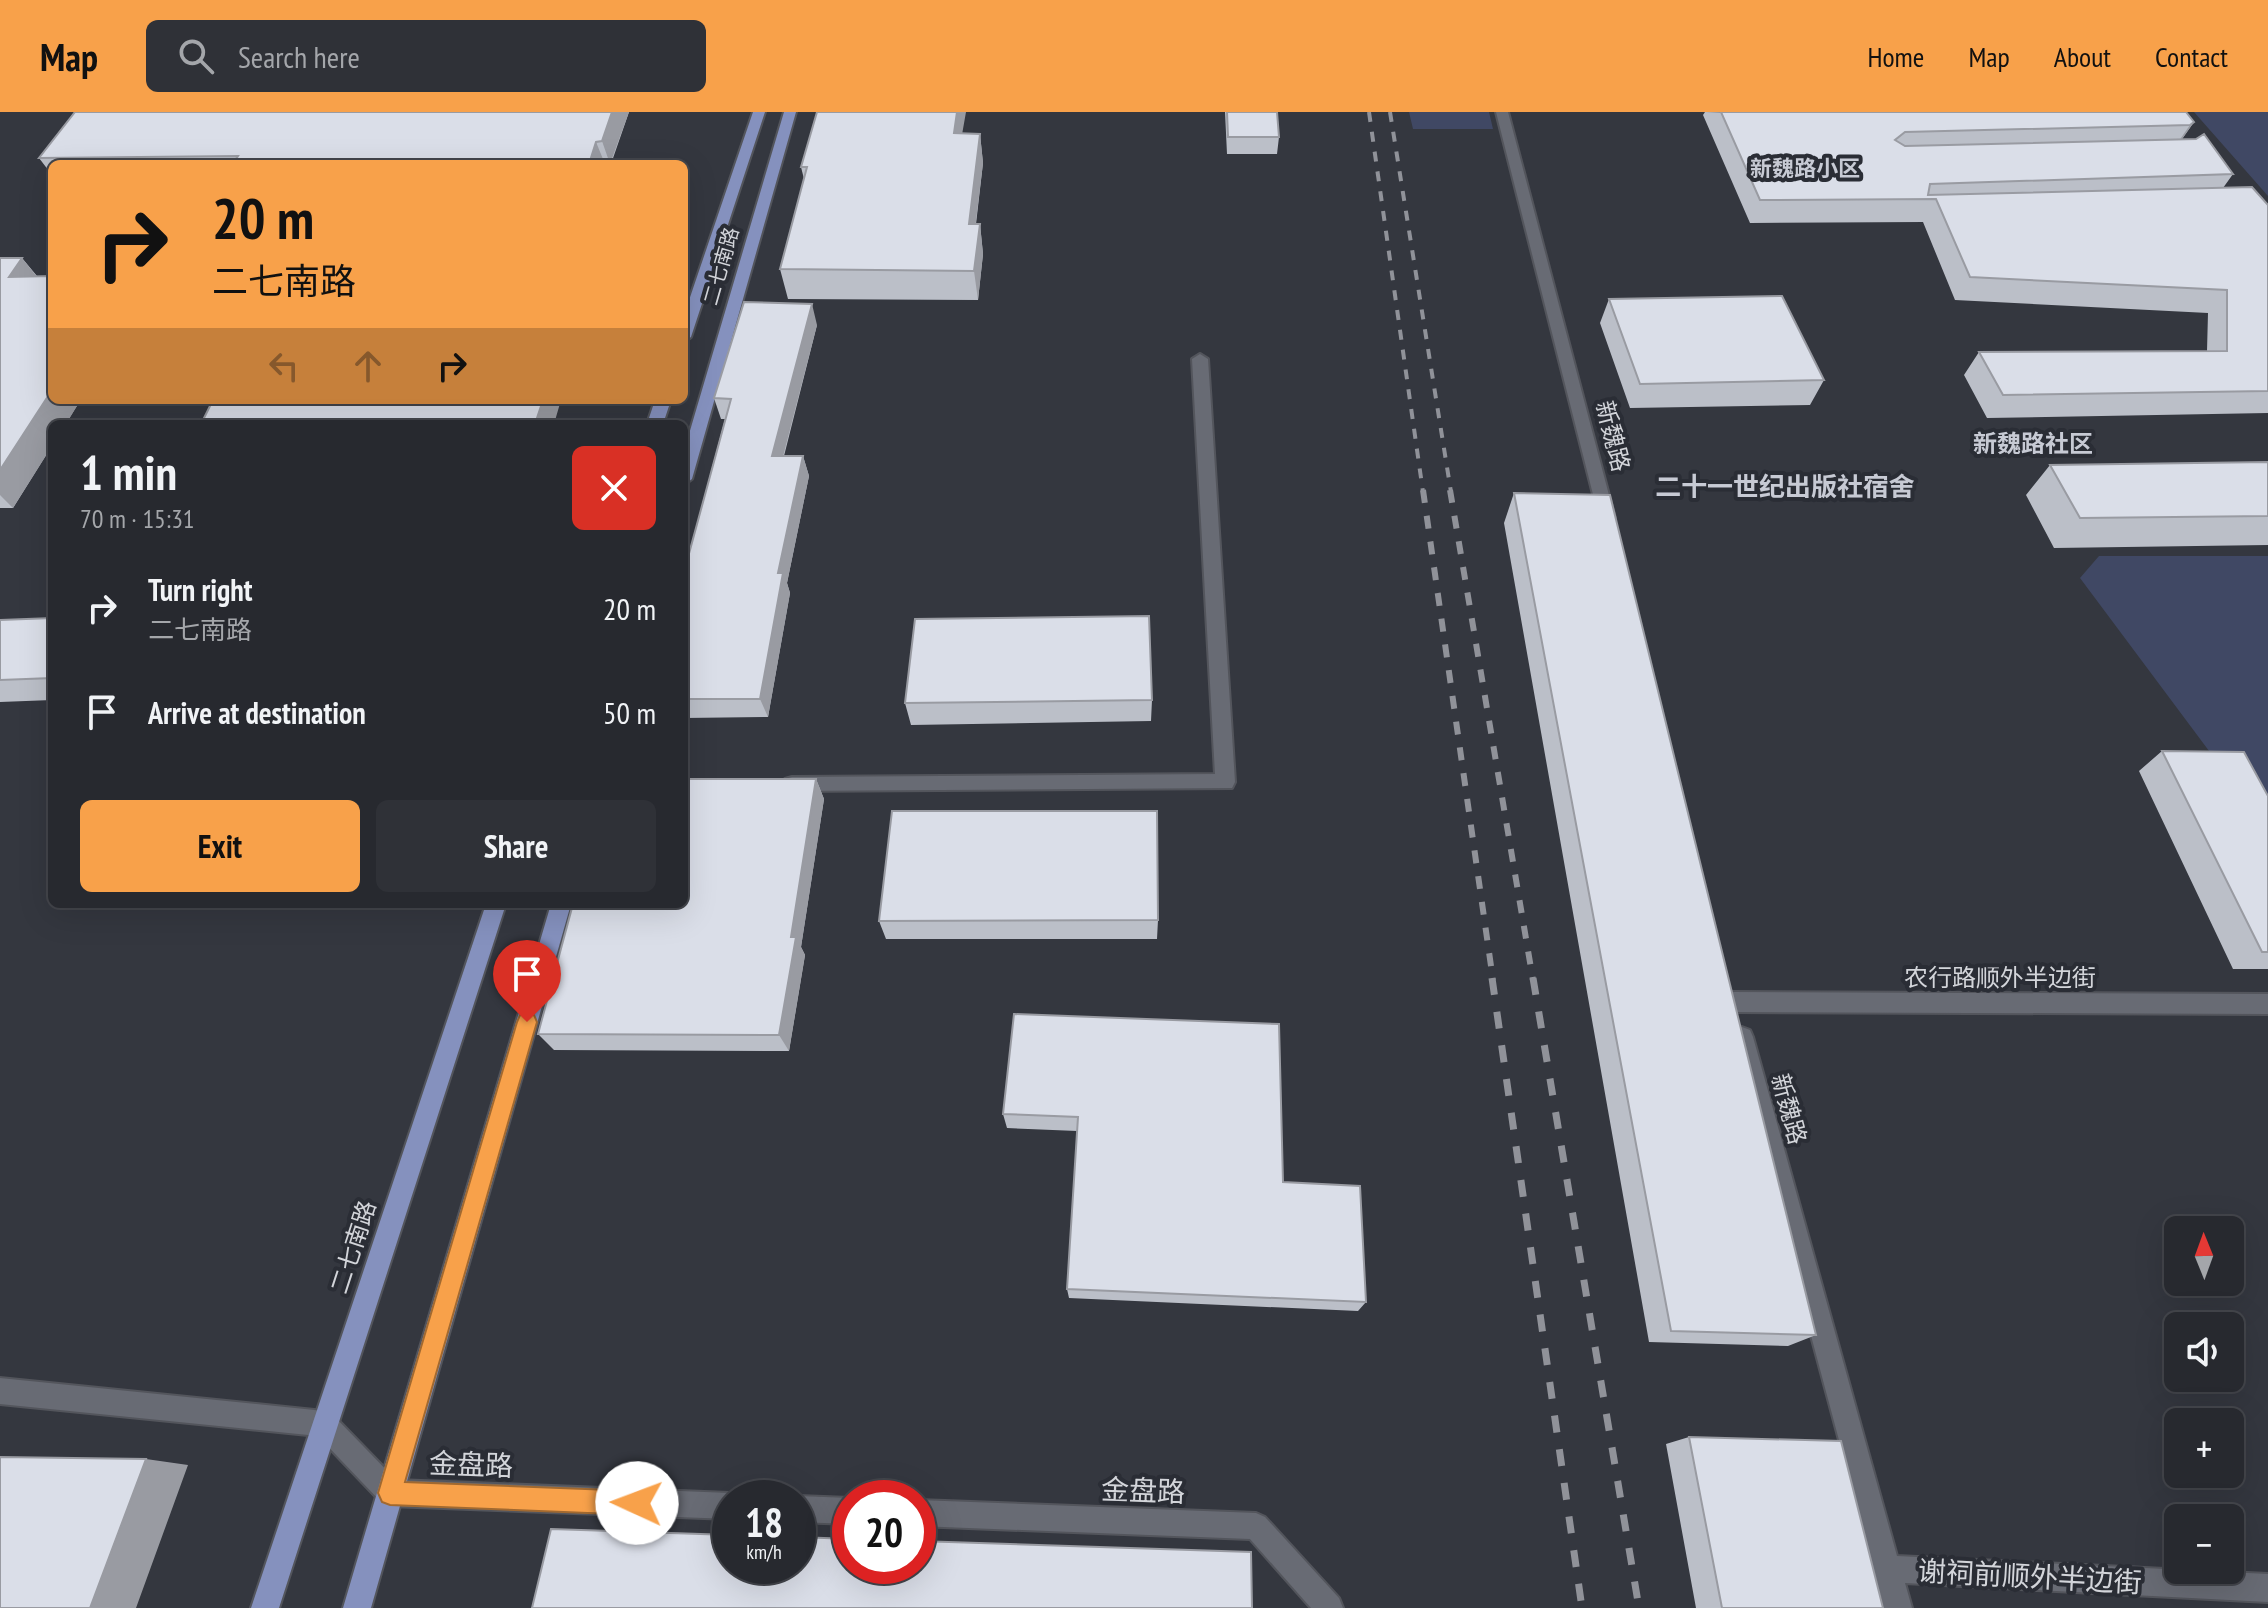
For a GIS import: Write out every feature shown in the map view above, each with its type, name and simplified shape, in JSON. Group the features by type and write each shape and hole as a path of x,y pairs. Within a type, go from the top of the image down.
{"main road":[{"name":"二七南路","path":"688,325 759,112"},
{"name":"二七南路","path":"688,465 790,112"},
{"name":"二七南路","path":"265,1608 495,908"},
{"path":"357,1608 560,908"}],"street":[{"name":"新魏路","path":"1502,112 1614,542"},
{"path":"779,786 1225,782 1200,359"},
{"name":"新魏路","path":"1730,994 1898,1608"},
{"name":"农行路顺外半边街","path":"1730,994 2268,1004"},
{"path":"0,1391 324,1424 390,1493"},
{"name":"金盘路","path":"390,1493 712,1505"},
{"name":"金盘路","path":"936,1514 1256,1526 1329,1608"},
{"name":"谢祠前顺外半边街","path":"1887,1569 2268,1588"}],"shaded area":[{"path":"1409,112 1489,112 1493,129 1413,129"},
{"path":"2194,112 2268,112 2268,196"},
{"path":"2099,556 2268,556 2268,830 2080,578"}],"building":[{"path":"75,112 612,112 602,141 596,142 590,160 235,160 238,156 39,158"},
{"path":"817,112 957,112 954,133 980,134 969,224 980,224 974,271 780,269 807,167 801,167"},
{"path":"1227,112 1277,112 1279,137 1228,137"},
{"path":"1721,112 2186,112 2194,122 2190,125 1905,132 1895,140 1905,146 2196,139 2204,134 2233,174 1930,184 1928,195 2252,187 2268,205 2268,391 2003,395 1979,352 2227,351 2227,290 1970,277 1936,199 1760,200"},
{"path":"0,258 22,258 9,277 48,276 48,396 0,470"},
{"path":"1782,296 1824,380 1640,384 1609,299"},
{"path":"744,302 812,304 772,456 803,456 778,573 783,573 760,699 688,699 688,557 731,399 714,398"},
{"path":"211,404 542,404 536,420 203,420"},
{"path":"2268,462 2268,516 2080,518 2050,465"},
{"path":"1514,493 1610,495 1816,1335 1671,1331"},
{"path":"1149,616 1152,700 905,703 915,619"},
{"path":"48,618 48,678 0,680 0,620"},
{"path":"2162,751 2244,752 2268,796 2268,952 2262,952"},
{"path":"688,779 816,779 791,937 796,937 779,1035 538,1034 572,908 688,908"},
{"path":"892,811 1157,811 1158,920 879,921"},
{"path":"1014,1014 1279,1024 1283,1182 1360,1186 1366,1302 1067,1289 1078,1117 1003,1114"},
{"path":"1689,1437 1841,1441 1883,1608 1722,1608"},
{"path":"0,1457 146,1459 90,1608 0,1608"},
{"path":"551,1529 712,1534 712,1584 816,1584 816,1538 832,1538 832,1584 936,1584 936,1542 1251,1552 1252,1608 532,1608"}],"railway":[{"path":"1369,112 1423,492"},
{"path":"1390,112 1451,492"},
{"path":"1423,490 1493,980"},
{"path":"1450,490 1533,980"},
{"path":"1492,978 1582,1608"},
{"path":"1533,978 1639,1608"}],"district":[{"name":"新魏路小区","path":"1805,168"},
{"name":"新魏路社区","path":"2033,443"},
{"name":"二十一世纪出版社宿舍","path":"1785,486"}],"route":[{"path":"527,1022 390,1493 637,1503"}]}
